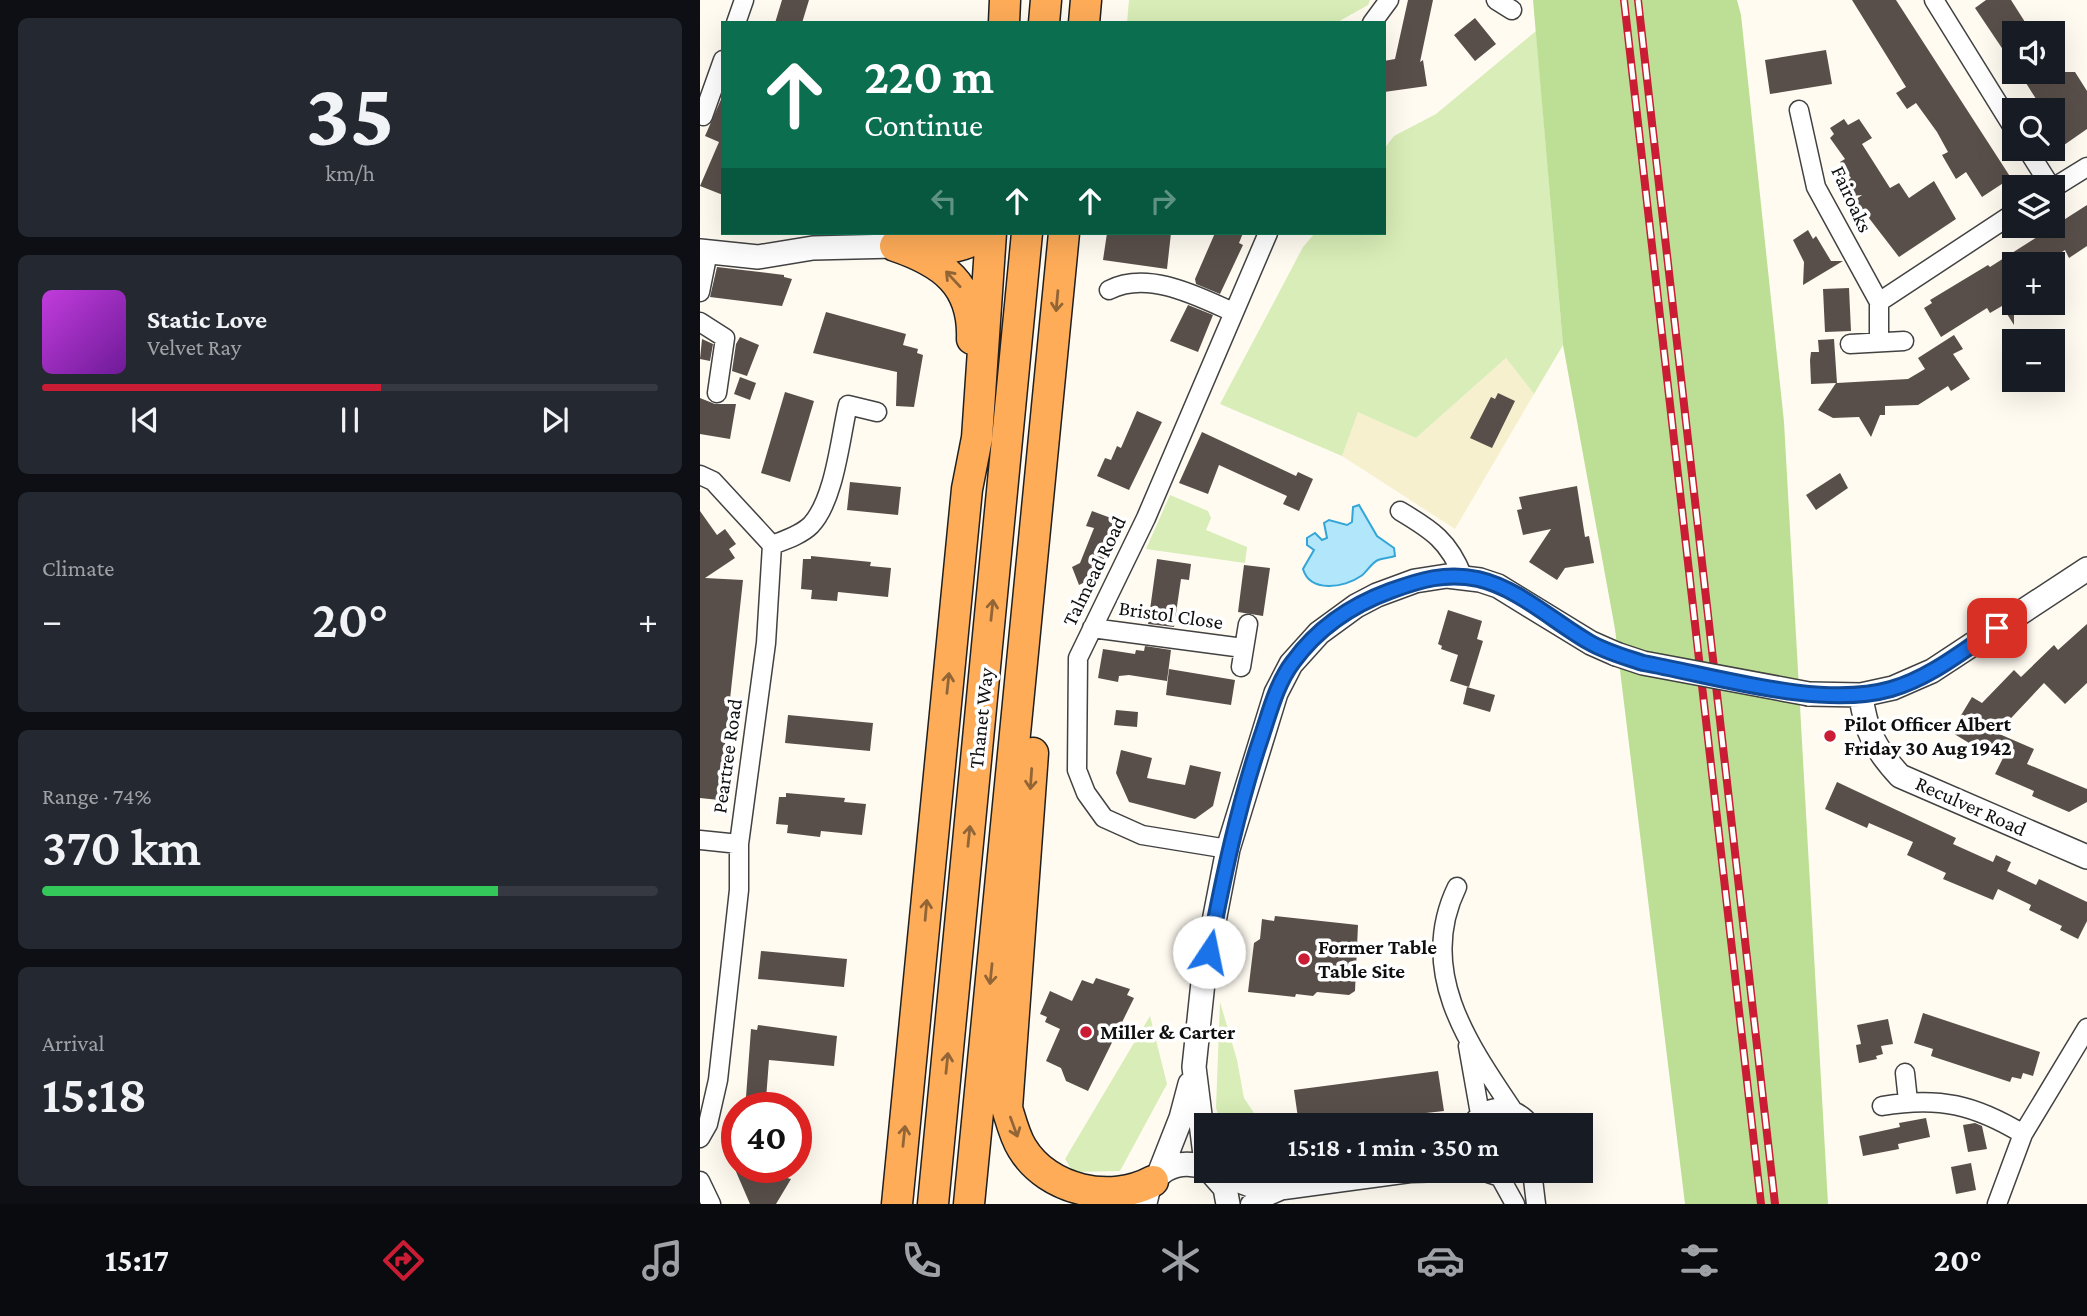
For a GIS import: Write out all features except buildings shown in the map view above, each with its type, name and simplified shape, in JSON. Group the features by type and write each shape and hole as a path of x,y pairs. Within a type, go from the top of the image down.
{"highway":[{"path":"1004,21 1005,0"},
{"path":"1044,21 1046,0"},
{"path":"1084,21 1086,0"},
{"path":"895,246 953,249 965,246 982,235"},
{"path":"967,489 976,438 991,235"},
{"name":"Thanet Way","path":"933,1204 1027,235"},
{"name":"Thanet Way","path":"970,1204 1064,235"},
{"path":"895,246 932,260 961,289 969,304 972,331 967,489 897,1204"},
{"path":"1035,540 1043,626 1007,1108 1021,1147 1040,1170 1068,1187 1093,1196 1137,1192 1152,1186"}],"street":[{"path":"737,21 744,0"},
{"path":"1373,21 1389,0"},
{"path":"1496,0 1512,10"},
{"path":"1934,0 2002,110"},
{"path":"703,116 721,66"},
{"name":"Fairoaks","path":"1799,110 1816,187 1879,302 1879,342"},
{"path":"2065,180 2087,167"},
{"path":"1879,302 2002,221"},
{"name":"Talmead Road","path":"1228,849 1142,835 1104,818 1086,793 1077,770 1078,658 1146,518 1267,235"},
{"path":"700,292 704,251 758,257 813,248 895,246"},
{"path":"1110,290 1129,283 1150,284 1193,295 1233,312"},
{"path":"700,322 725,338 717,393"},
{"path":"1850,344 1905,341"},
{"path":"700,475 713,481 772,545 799,533 811,524 822,507 848,405 877,412"},
{"path":"1400,511 1430,529 1448,546 1463,577"},
{"name":"Peartree Road","path":"700,1138 708,1124 718,1080 739,890 739,844 766,643 772,545"},
{"path":"1152,1186 1181,1118 1194,1067 1204,973 1228,849 1276,694 1291,664 1304,648 1335,620 1377,595 1431,578 1463,577 1497,586 1591,643 1643,663 1809,694 1861,695 1893,688 1932,671 2087,569"},
{"name":"Bristol Close","path":"1241,667 1248,624"},
{"name":"Bristol Close","path":"1092,628 1243,648"},
{"name":"Reculver Road","path":"1861,695 1863,715 1877,752 1900,776 2087,857"},
{"path":"700,840 739,844"},
{"path":"1457,887 1446,908 1441,942 1446,990 1467,1040 1512,1109 1519,1113"},
{"path":"1997,1204 2024,1134 2087,1028"},
{"path":"1467,1040 1475,1113"},
{"path":"1194,1067 1201,1113"},
{"path":"1905,1073 1908,1101"},
{"path":"1882,1106 1908,1101 1936,1101 1965,1106 1990,1114 2024,1134"},
{"path":"1487,1113 1495,1108 1512,1109"},
{"path":"1152,1186 1182,1164 1194,1166"},
{"path":"700,1181 711,1204"},
{"path":"1221,1183 1225,1188 1228,1204"},
{"path":"1240,1183 1251,1188 1284,1190 1334,1183"},
{"path":"1503,1183 1515,1204"},
{"path":"1533,1183 1536,1204"},
{"path":"1250,1204 1284,1190"}],"shaded area":[{"path":"1506,358 1534,394 1455,529 1342,456 1358,411 1416,438"}],"green space":[{"path":"1129,0 1370,0 1368,5 1340,21 1127,21"},
{"path":"1533,0 1737,0 1741,15 1784,422 1828,1204 1685,1204 1615,629 1563,345"},
{"path":"1536,31 1563,345 1534,394 1506,358 1416,438 1358,412 1342,456 1220,404 1303,247 1313,235 1386,235 1386,146 1394,136 1436,114"},
{"path":"1170,495 1208,511 1211,518 1206,530 1247,547 1245,563 1146,549"},
{"path":"1220,1002 1237,1060 1244,1098 1254,1113 1218,1113"},
{"path":"1150,1016 1167,1084 1120,1171 1073,1172 1065,1159"}],"water":[{"path":"1359,505 1377,536 1394,548 1395,556 1378,560 1361,576 1346,583 1328,586 1313,582 1303,569 1314,550 1307,545 1307,538 1315,533 1322,540 1327,538 1324,523 1329,520 1347,525 1352,522 1353,507"}],"railway":[{"path":"1624,0 1761,1204"},
{"path":"1638,0 1775,1204"}],"place":[{"name":"Pilot Officer Albert Friday 30 Aug 1942","path":"1830,736"},
{"name":"Former Table Table Site","path":"1304,959"},
{"name":"Miller & Carter","path":"1086,1032"}],"route":[{"path":"1209,952 1228,849 1276,694 1291,664 1319,633 1356,606 1377,595 1431,578 1447,576 1480,580 1513,595 1591,643 1643,663 1837,697 1893,688 1932,671 1997,628"}]}
